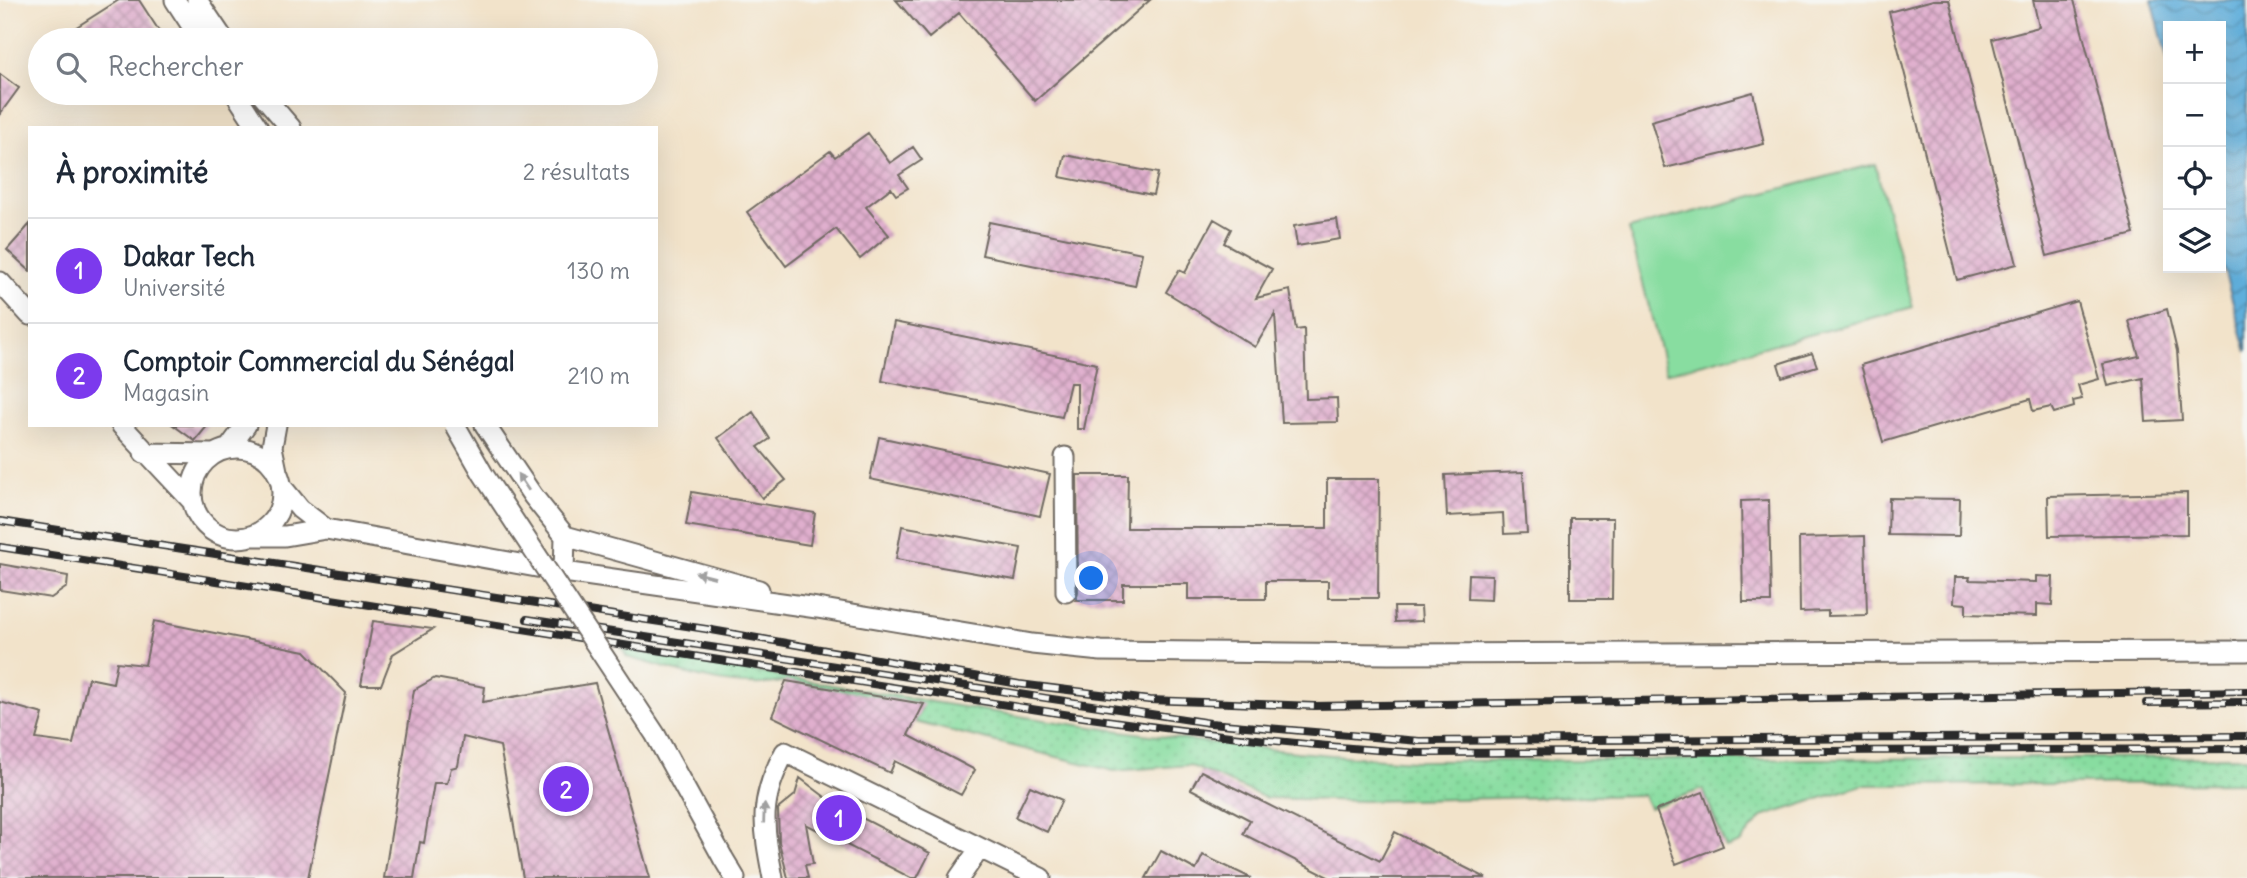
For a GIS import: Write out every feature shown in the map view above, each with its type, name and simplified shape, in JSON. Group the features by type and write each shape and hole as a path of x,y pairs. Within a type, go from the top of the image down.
{"street":[{"path":"175,0 193,28"},
{"path":"197,0 216,28"},
{"path":"243,105 257,126"},
{"path":"267,105 279,126"},
{"path":"271,105 289,126"},
{"path":"0,282 28,313"},
{"path":"123,427 144,453 192,501 201,521 214,533 231,539 285,536 326,529 564,572 817,608 1032,644 1101,651 1389,654 2247,652"},
{"path":"192,501 196,473 244,427"},
{"path":"251,537 269,526 276,517 280,479 272,447 275,427"},
{"path":"445,427 482,474"},
{"path":"456,427 482,474 655,734 735,878"},
{"path":"486,427 533,496 565,536 817,608"},
{"path":"144,453 253,450 267,459 300,509 326,529"},
{"path":"1065,457 1066,592"},
{"path":"564,572 565,536"},
{"path":"773,878 763,824 764,799 785,752 1041,878"},
{"path":"959,878 980,848"},
{"path":"723,858 729,878"}],"green space":[{"path":"1875,164 1913,307 1666,373 1629,229"},
{"path":"622,649 1117,731 1316,754 1416,761 2247,757 2247,783 1862,785 1762,817 1740,843 1726,848 1703,789 1649,808 1643,795 1362,801 1266,798 1189,765 1114,771 915,722 923,705 786,681 766,684 726,682 627,657"}],"water":[{"path":"2152,0 2247,0 2247,352 2225,273 2226,21 2163,21 2163,43"}],"building":[{"path":"119,0 139,0 157,28 75,28"},
{"path":"896,0 1150,0 1035,101 959,13 929,38"},
{"path":"1933,0 1949,0 2017,264 1957,280 1889,12"},
{"path":"2033,0 2074,0 2134,234 2047,256 1992,39 2039,27"},
{"path":"0,74 19,88 0,114"},
{"path":"1753,92 1764,144 1665,168 1651,121"},
{"path":"868,133 890,163 913,147 922,160 899,175 908,188 896,195 891,188 866,207 889,235 860,259 836,229 786,266 747,212 830,151 835,157"},
{"path":"1065,155 1158,173 1153,195 1060,177"},
{"path":"1214,219 1231,229 1224,243 1272,269 1256,298 1290,290 1296,330 1304,329 1306,399 1337,398 1338,422 1282,423 1275,314 1255,347 1166,292 1179,270 1185,273"},
{"path":"1337,219 1340,239 1297,246 1294,226"},
{"path":"989,222 1142,253 1135,286 982,255"},
{"path":"28,226 28,269 7,250"},
{"path":"2077,301 2099,379 2078,385 2082,399 2073,401 2074,407 2054,413 2051,407 2033,411 2030,399 1883,442 1861,365"},
{"path":"2167,309 2177,351 2182,420 2146,422 2143,378 2108,386 2103,364 2139,356 2129,321"},
{"path":"894,322 1097,364 1084,429 1077,429 1077,383 1070,383 1062,417 882,381"},
{"path":"1812,353 1817,366 1782,377 1778,364"},
{"path":"753,412 770,439 758,447 786,480 762,498 718,438"},
{"path":"176,427 206,427 195,441"},
{"path":"879,437 1050,474 1040,516 870,479"},
{"path":"1523,472 1527,533 1504,534 1503,513 1447,516 1445,475"},
{"path":"1077,475 1128,475 1127,528 1327,528 1327,479 1379,479 1378,598 1328,598 1328,581 1266,581 1266,599 1188,599 1188,584 1123,584 1123,600 1076,600"},
{"path":"692,492 815,513 810,545 686,525"},
{"path":"2187,493 2187,534 2049,536 2048,496"},
{"path":"1889,498 1960,499 1959,536 1888,535"},
{"path":"1769,500 1771,602 1743,602 1741,501"},
{"path":"1570,518 1613,518 1612,599 1570,599"},
{"path":"902,526 1021,548 1015,580 896,559"},
{"path":"1865,536 1867,615 1828,616 1828,611 1800,612 1799,538"},
{"path":"0,564 68,576 67,587 51,598 0,590"},
{"path":"1469,574 1492,575 1491,600 1468,599"},
{"path":"2036,576 2053,577 2052,605 2037,604 2037,616 1966,614 1966,604 1954,603 1955,577 1970,577 1969,580 2036,582"},
{"path":"1394,607 1421,607 1422,621 1395,622"},
{"path":"154,621 305,651 346,693 308,878 0,878 0,702 43,714 36,739 73,744 88,678 113,683 117,662 145,665"},
{"path":"373,621 433,629 393,654 381,685 361,685"},
{"path":"435,678 485,687 483,702 595,683 650,878 523,878 500,746 463,737 458,766 451,768 447,783 434,783 424,843 420,842 414,878 384,878 414,690"},
{"path":"786,681 924,704 908,735 975,770 961,795 895,761 890,773 772,716"},
{"path":"1201,771 1380,861 1395,832 1486,878 1330,878 1243,834 1250,820 1191,789"},
{"path":"800,778 833,803 930,853 917,878 911,878 806,824 813,864 805,865 808,878 788,878 779,842 778,809 795,795"},
{"path":"1030,786 1062,800 1047,832 1015,817"},
{"path":"1703,792 1723,846 1676,864 1656,810"},
{"path":"1161,851 1196,870 1203,855 1251,878 1146,878"}],"railway":[{"path":"0,521 706,629 1019,684 1149,700 1314,706 2247,691"},
{"path":"0,547 1083,717 1335,747 1419,753 2247,749"},
{"path":"527,619 1210,723 1419,741 2247,736"},
{"path":"2146,703 2247,702"}],"place":[{"name":"Comptoir Commercial du Sénégal","path":"566,789"},
{"name":"Dakar Tech","path":"839,818"}]}
